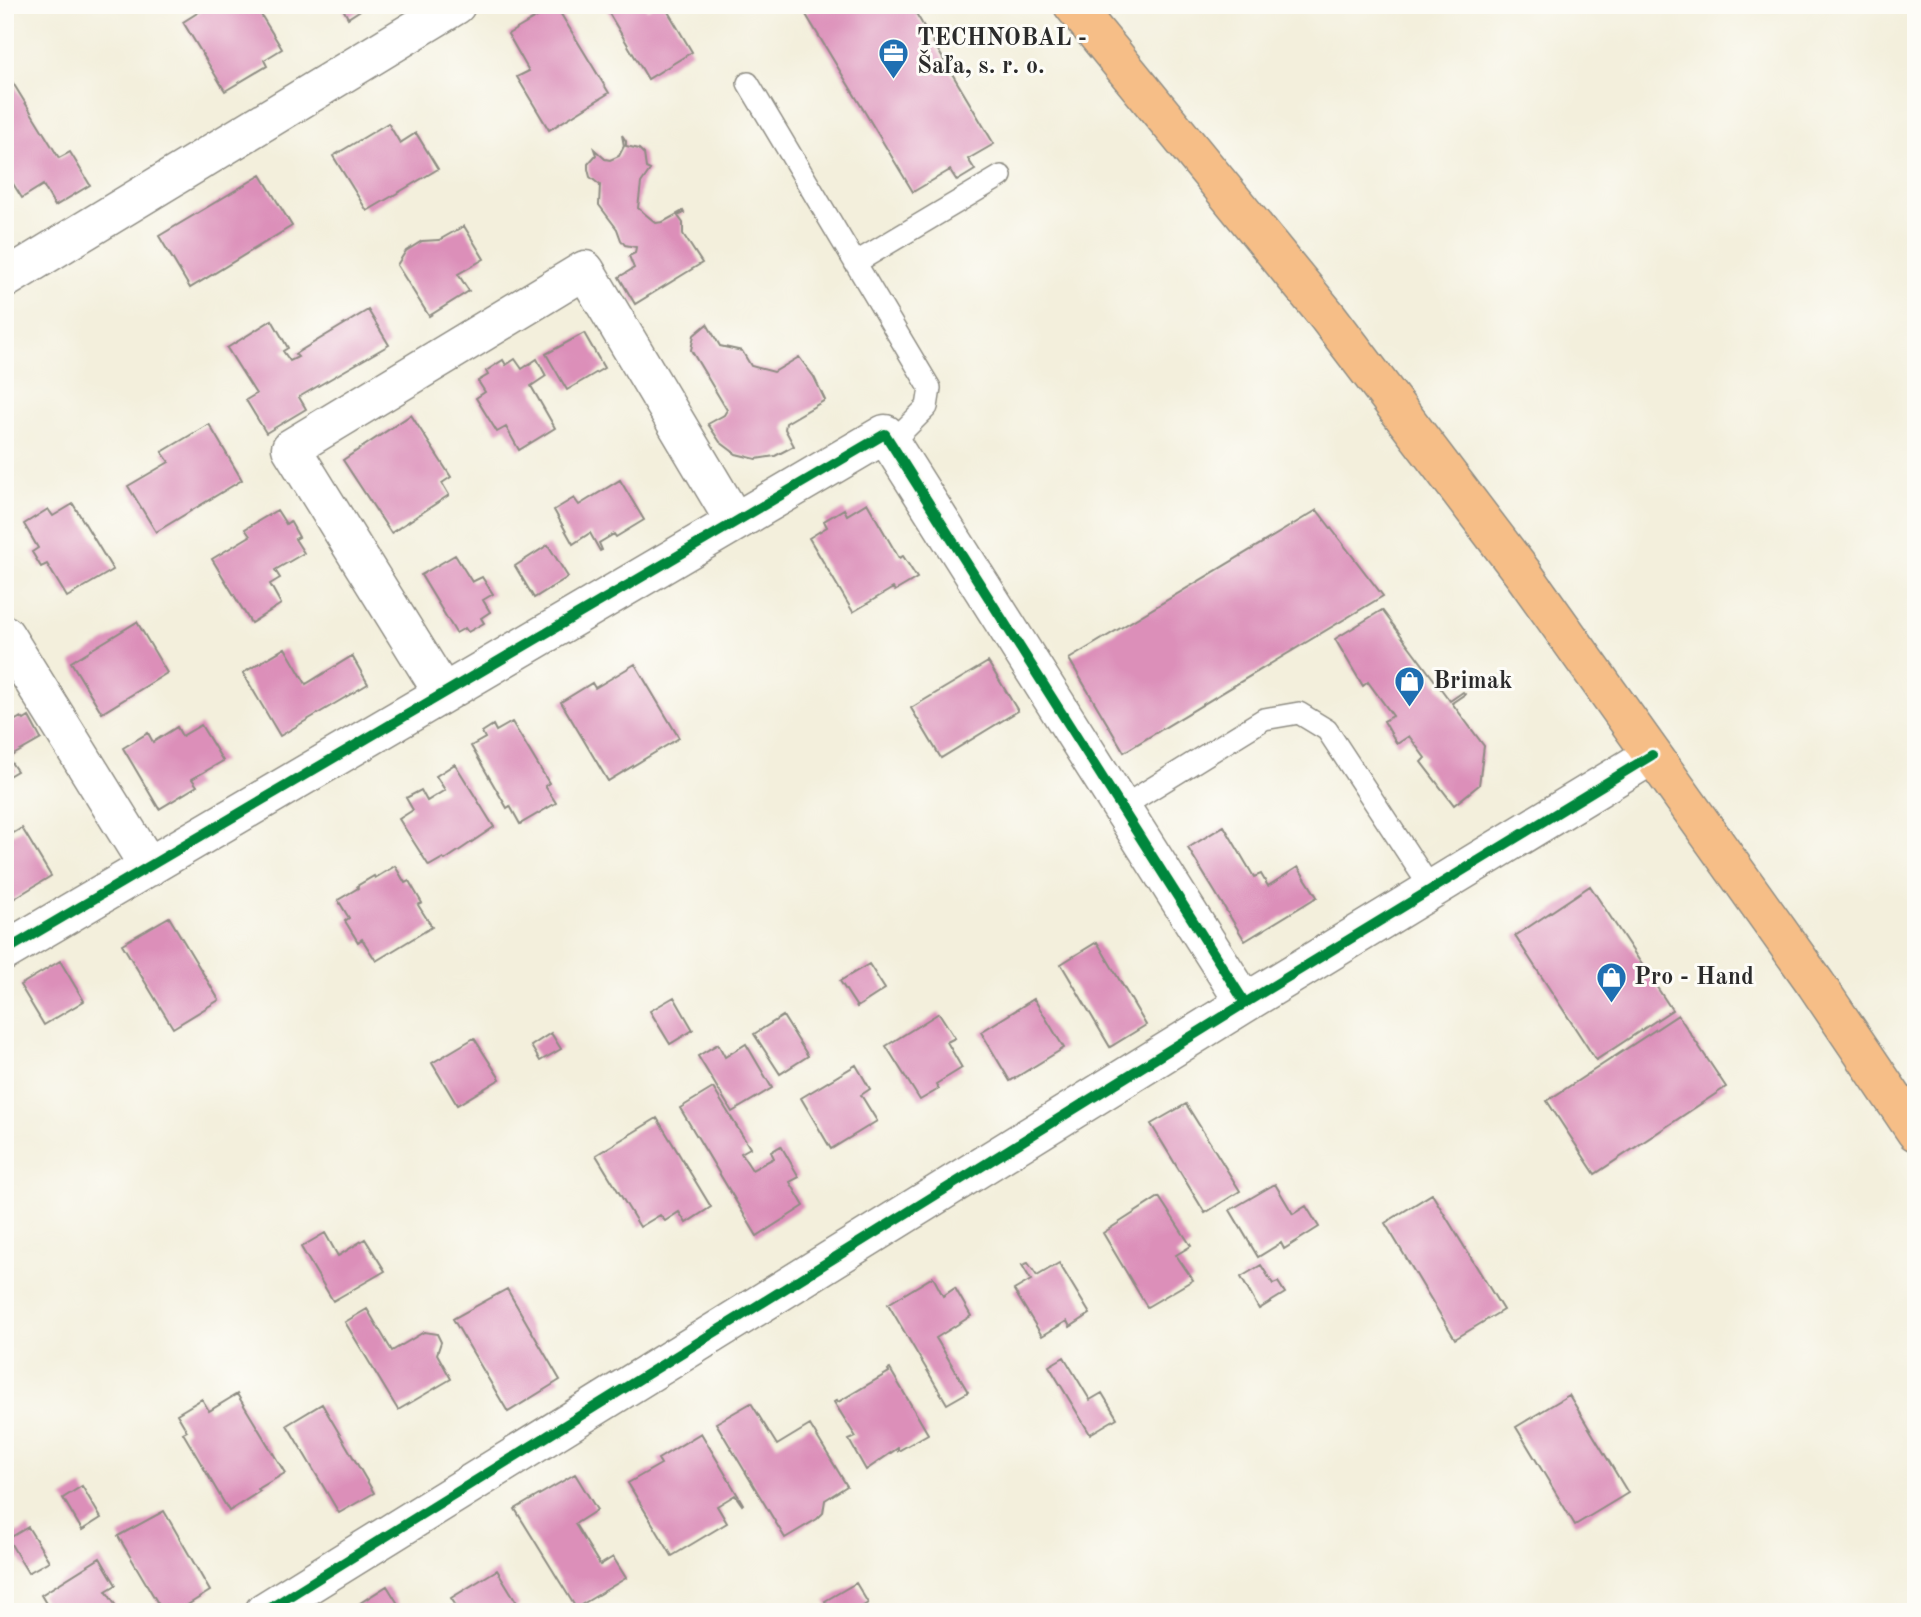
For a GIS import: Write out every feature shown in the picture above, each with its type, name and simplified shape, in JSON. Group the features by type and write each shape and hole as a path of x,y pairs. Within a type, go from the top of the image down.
{"main road":[{"path":"1073,5 1328,317 1524,575 1816,984 1916,1132"}],"street":[{"path":"5,279 456,5"},
{"path":"443,694 291,447 585,270 735,522"},
{"path":"5,951 885,434 1245,1003"},
{"path":"5,635 149,867"},
{"path":"264,1612 1245,1003 1652,755"}],"lane":[{"path":"748,83 930,387 927,407 891,443"},
{"path":"855,263 1001,176"},
{"path":"1122,807 1264,719 1299,713 1327,730 1432,890"}],"building":[{"path":"210,5 255,5 282,49 264,60 267,66 225,91 183,22"},
{"path":"341,5 368,5 348,18"},
{"path":"604,5 645,5 647,10 655,5 664,5 692,52 648,79"},
{"path":"818,5 911,5 994,144 968,159 975,170 957,181 950,170 913,192 805,13"},
{"path":"556,6 609,93 549,130 517,77 529,71 508,34"},
{"path":"5,70 59,158 70,152 90,185 55,206 43,185 22,198 5,171"},
{"path":"388,123 400,143 416,133 438,169 367,211 333,156"},
{"path":"622,135 626,146 639,149 644,154 646,168 650,170 641,183 638,208 656,223 683,211 684,213 678,216 683,223 683,234 702,263 635,304 619,277 634,268 629,256 635,253 636,247 625,245 599,205 600,185 590,177 588,169 588,164 596,155 594,149 605,159 619,156 624,146"},
{"path":"261,175 292,226 190,288 159,236"},
{"path":"464,226 484,259 458,274 469,291 429,316 397,265 406,251 422,241 439,240"},
{"path":"368,310 389,345 299,397 306,409 266,433 246,400 256,394 227,348 272,320 288,348 283,351 290,361 298,357 295,354"},
{"path":"707,324 720,346 742,351 751,366 774,372 799,357 814,377 825,400 786,423 785,429 794,446 775,456 756,459 736,454 720,442 708,424 724,415 727,410 691,350 694,335"},
{"path":"584,333 604,368 567,390 546,354"},
{"path":"515,359 522,369 537,359 546,376 531,386 555,428 519,450 506,427 497,432 476,398 485,392 478,381 488,375 486,371 503,360 506,365"},
{"path":"411,415 451,477 442,483 449,495 391,533 343,460"},
{"path":"209,424 242,480 156,532 128,486 169,462 162,452"},
{"path":"620,480 644,520 616,537 614,534 599,543 602,550 600,551 590,533 573,544 554,510 574,498 579,505"},
{"path":"867,503 899,558 903,556 917,578 895,591 893,588 853,612 809,538 827,527 824,521 844,509 847,515"},
{"path":"73,504 113,570 67,597 47,564 41,567 32,552 38,548 24,524 48,509 53,516"},
{"path":"277,510 286,524 290,521 299,537 295,539 304,553 275,570 280,578 270,584 281,604 251,623 212,559 250,536 245,529"},
{"path":"1317,510 1383,596 1124,752 1069,659"},
{"path":"548,545 568,577 534,598 515,566"},
{"path":"455,555 472,582 482,577 493,594 483,600 490,612 481,618 484,623 468,632 465,628 456,633 421,575"},
{"path":"1382,610 1450,701 1463,692 1465,694 1452,703 1484,746 1479,785 1454,805 1421,762 1425,758 1409,736 1397,744 1384,721 1393,716 1368,682 1363,686 1335,639"},
{"path":"137,622 167,673 102,713 71,662"},
{"path":"285,648 306,684 352,656 368,684 280,736 243,673"},
{"path":"988,662 1018,711 941,758 911,708"},
{"path":"635,664 679,738 608,781 561,702 592,683 595,688"},
{"path":"21,717 24,720 29,717 41,739 8,758 17,771 5,778 5,726"},
{"path":"512,722 549,783 545,786 556,803 520,824 510,806 507,808 471,746 485,738 482,732 493,725 496,731"},
{"path":"201,725 223,761 192,779 197,786 159,809 123,748 148,733 153,742 177,727 182,736"},
{"path":"455,764 494,827 445,860 443,858 429,866 399,819 413,810 406,798 421,790 427,801 445,790 436,776"},
{"path":"1224,826 1254,877 1261,874 1268,886 1298,867 1317,897 1245,941 1188,848"},
{"path":"22,828 51,876 5,904 5,838"},
{"path":"395,866 405,883 409,881 422,903 418,905 432,927 376,961 362,939 358,942 345,921 349,918 338,900 358,888 357,886"},
{"path":"1590,886 1672,1010 1596,1060 1515,936"},
{"path":"169,917 219,1000 173,1028 122,944"},
{"path":"1097,942 1146,1025 1110,1047 1061,964"},
{"path":"60,961 84,1001 44,1025 20,985"},
{"path":"869,964 885,989 857,1007 840,981"},
{"path":"674,997 693,1030 670,1044 650,1011"},
{"path":"1034,999 1064,1048 1010,1081 981,1032"},
{"path":"939,1013 955,1038 947,1042 962,1068 936,1084 939,1089 920,1100 886,1046"},
{"path":"1678,1015 1726,1087 1595,1174 1547,1101"},
{"path":"783,1016 808,1056 780,1074 754,1034"},
{"path":"551,1033 561,1049 540,1061 531,1046"},
{"path":"474,1038 500,1079 457,1105 432,1063"},
{"path":"718,1044 725,1057 746,1044 772,1088 732,1112 698,1056"},
{"path":"856,1065 870,1089 861,1095 877,1121 831,1149 801,1098"},
{"path":"713,1088 750,1148 741,1153 752,1170 774,1158 771,1152 781,1146 799,1177 790,1182 804,1206 757,1236 680,1108"},
{"path":"1186,1104 1240,1191 1205,1213 1151,1124"},
{"path":"657,1118 711,1207 686,1223 679,1212 665,1221 660,1215 640,1227 596,1155"},
{"path":"1275,1184 1293,1214 1306,1206 1319,1227 1284,1249 1281,1243 1258,1257 1230,1210"},
{"path":"1432,1194 1503,1310 1455,1339 1385,1223"},
{"path":"1159,1197 1191,1246 1176,1255 1193,1280 1147,1307 1103,1233"},
{"path":"325,1233 338,1256 365,1239 385,1271 333,1301 301,1247"},
{"path":"1028,1263 1037,1276 1059,1263 1090,1314 1070,1327 1067,1321 1042,1336 1014,1290 1031,1280 1022,1265"},
{"path":"1261,1265 1273,1284 1278,1282 1285,1293 1259,1309 1241,1277"},
{"path":"933,1277 943,1296 955,1288 971,1316 936,1338 968,1392 947,1404 888,1304"},
{"path":"507,1289 560,1380 508,1412 453,1319"},
{"path":"367,1309 392,1351 424,1332 437,1334 441,1342 437,1354 451,1379 398,1410 345,1322"},
{"path":"1064,1357 1090,1400 1102,1393 1117,1418 1090,1434 1049,1366"},
{"path":"890,1369 928,1434 898,1451 898,1448 866,1470 849,1440 856,1437 834,1402"},
{"path":"237,1394 285,1473 229,1511 183,1433 187,1431 177,1414 202,1399 209,1411"},
{"path":"1569,1395 1628,1493 1575,1525 1516,1427"},
{"path":"751,1403 777,1445 810,1425 847,1486 825,1500 823,1513 817,1519 785,1538 716,1423"},
{"path":"322,1404 374,1493 339,1513 287,1425"},
{"path":"701,1433 743,1504 735,1495 717,1506 727,1523 672,1556 628,1483 661,1464 658,1459"},
{"path":"575,1474 597,1510 575,1524 600,1565 613,1557 626,1578 576,1608 515,1509"},
{"path":"82,1486 101,1518 82,1530 63,1498"},
{"path":"164,1511 210,1591 176,1612 163,1612 118,1536"},
{"path":"28,1527 49,1561 28,1573 8,1539"},
{"path":"100,1558 116,1585 106,1591 120,1612 51,1612 41,1595"},
{"path":"497,1570 519,1606 509,1612 460,1612 451,1598"},
{"path":"856,1583 868,1603 853,1612 832,1612 825,1601"},
{"path":"387,1586 403,1612 346,1612"}],"cycle path":[{"path":"5,951 885,434 1245,1003"},
{"path":"264,1612 1245,1003 1652,755"}],"place":[{"name":"TECHNOBAL - Šaľa, s. r. o.","path":"894,80"},
{"name":"Brimak","path":"1410,709"},
{"name":"Pro - Hand","path":"1611,1005"}]}
